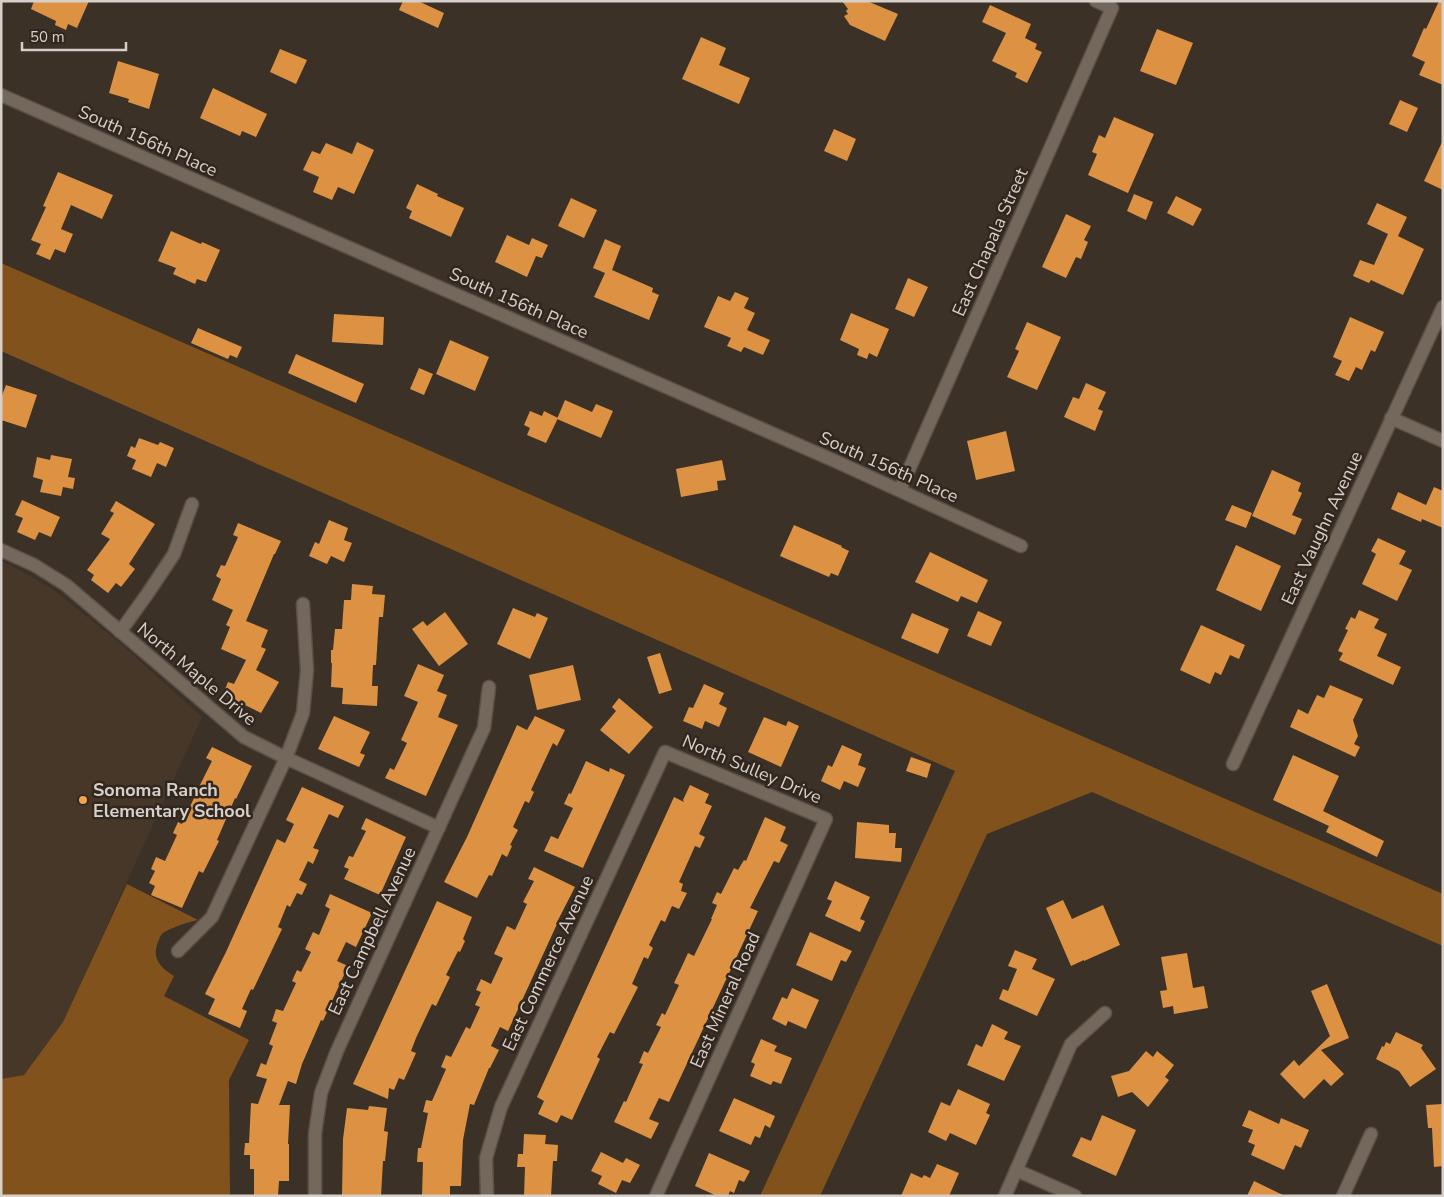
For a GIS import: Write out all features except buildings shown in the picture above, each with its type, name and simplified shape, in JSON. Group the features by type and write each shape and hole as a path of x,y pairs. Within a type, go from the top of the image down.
{"street":[{"name":"East Chapala Street","path":"900,490 1112,8 1096,1"},
{"name":"South 156th Place","path":"1,95 900,490 1021,546"},
{"name":"East Vaughn Avenue","path":"1233,764 1443,307"},
{"path":"1391,418 1443,441"},
{"path":"120,632 174,554 192,504"},
{"name":"North Maple Drive","path":"1,550 34,565 66,585 244,737 439,828"},
{"path":"178,951 212,916 286,758 303,713 307,670 303,604"},
{"name":"East Campbell Avenue","path":"316,1196 315,1134 321,1093 337,1051 484,728 489,687"},
{"name":"North Sulley Drive","path":"665,752 826,819"},
{"name":"East Commerce Avenue","path":"487,1196 486,1158 501,1107 665,752"},
{"name":"East Mineral Road","path":"656,1196 826,819"},
{"path":"1005,1196 1071,1044 1105,1013"},
{"path":"1343,1196 1371,1134"},
{"path":"1016,1170 1075,1196"}],"shaded area":[{"path":"1,263 1443,894 1443,946 1092,792 987,834 820,1196 760,1196 955,771 1,351"},
{"name":"Sonoma Ranch Elementary School","path":"1,561 52,589 122,645 202,717 63,1022 24,1075 1,1079"},
{"path":"127,884 198,920 169,930 162,934 160,938 156,950 157,959 162,967 174,976 164,996 249,1040 229,1080 230,1196 1,1196 1,1079 24,1075 63,1022"}],"place":[{"name":"Sonoma Ranch Elementary School","path":"83,800"}]}
